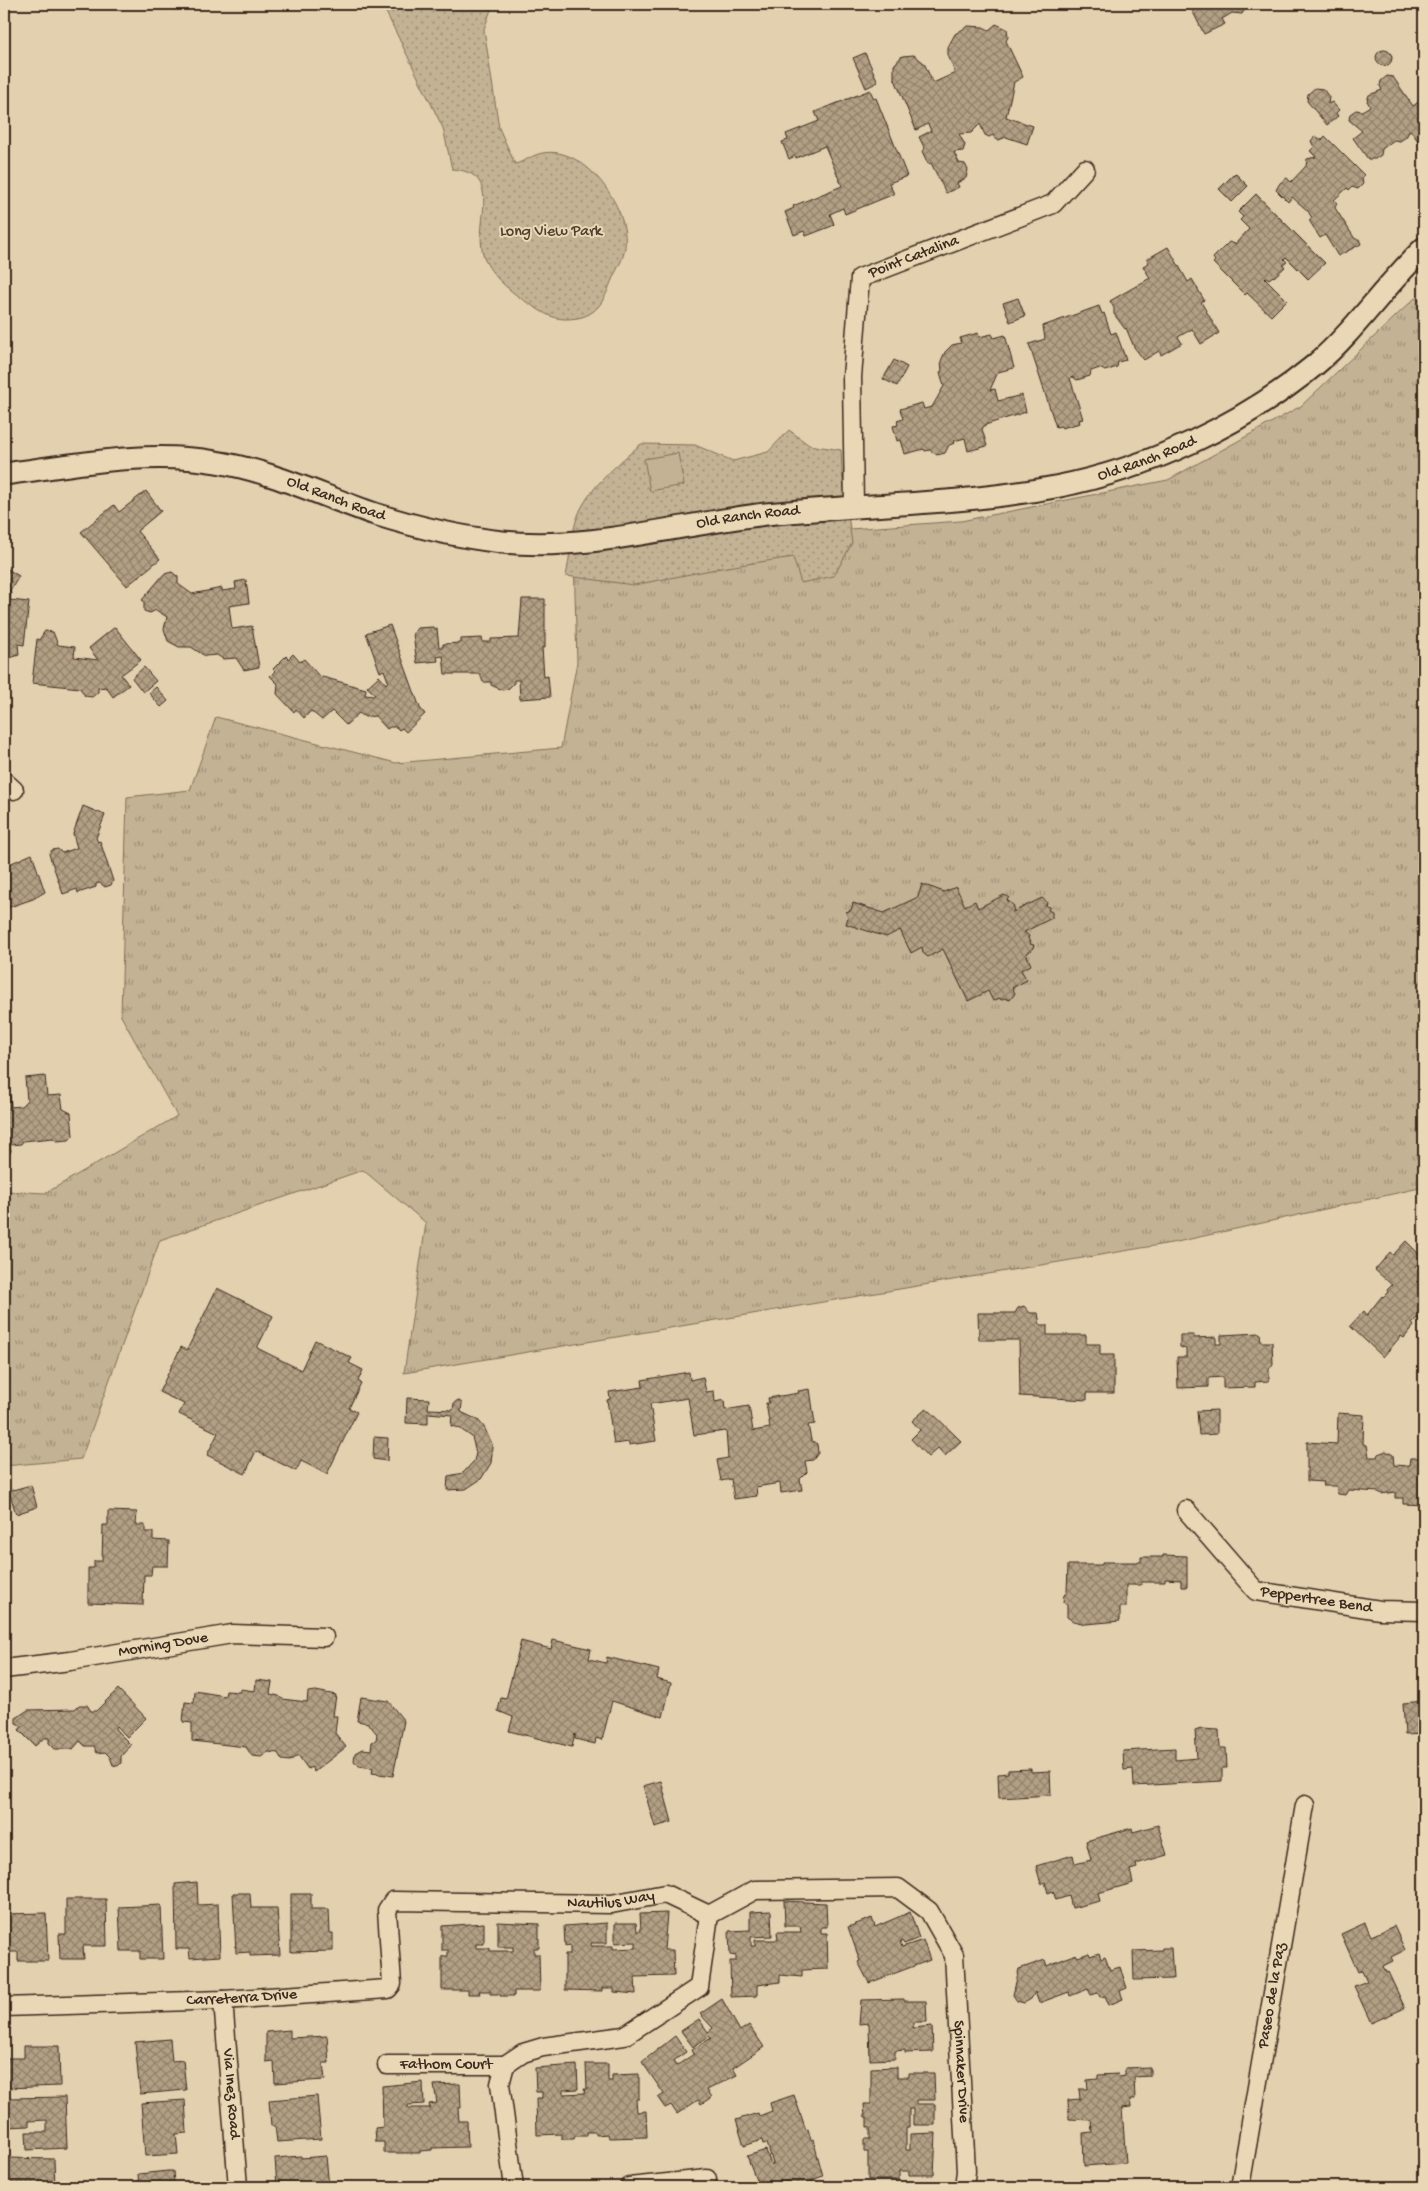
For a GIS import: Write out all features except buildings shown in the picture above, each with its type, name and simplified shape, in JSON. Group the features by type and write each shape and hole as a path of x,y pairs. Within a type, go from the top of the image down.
{"street":[{"name":"Point Catalina","path":"854,506 852,377 860,278 1053,204 1085,169"},
{"name":"Old Ranch Road","path":"4,474 144,457 214,461 262,472 376,514 446,533 501,542 555,545 725,519 854,506 991,496 1056,487 1128,468 1193,442 1256,407 1315,364 1366,314 1424,248"},
{"name":"Peppertree Bend","path":"1186,1510 1256,1591 1380,1610 1424,1611"},
{"name":"Morning Dove","path":"4,1669 70,1662 232,1634 324,1637"},
{"name":"Paseo de la Paz","path":"1240,2187 1305,1805"},
{"name":"Spinnaker Drive","path":"709,1915 755,1890 898,1888 929,1911 954,1955 966,2171 964,2187"},
{"name":"Nautilus Way","path":"393,1902 611,1904 665,1894 709,1915"},
{"name":"Carreterra Drive","path":"4,2007 223,2000 388,1989 392,1984 387,1910 393,1902"},
{"path":"514,2187 500,2084 505,2066 523,2053 543,2047 624,2036 699,1987 709,1915"},
{"name":"Via Inez Road","path":"223,2000 238,2187"},
{"name":"Fathom Court","path":"387,2065 505,2066"},
{"path":"630,2187 707,2179"}],"green space":[{"name":"Long View Park","path":"382,4 493,4 484,29 499,128 515,164 543,153 559,153 575,159 589,169 602,183 613,198 620,215 625,232 623,256 604,298 596,310 583,317 560,319 550,316 515,294 491,270 484,257 481,244 483,190 478,180 468,173 452,169 443,128"},
{"path":"1415,298 1424,303 1424,1187 1177,1242 404,1373 426,1223 363,1170 160,1240 81,1459 4,1466 4,1191 46,1193 177,1116 121,1016 127,797 190,790 216,717 396,763 561,748 577,662 574,559 781,534 961,521 1168,480 1301,406"},
{"path":"789,430 809,445 841,450 842,473 852,543 834,576 801,583 793,557 721,568 634,585 566,576 573,532 582,507 604,477 641,444 695,445 733,461 768,452"},
{"path":"678,453 684,485 650,491 644,459"}]}
